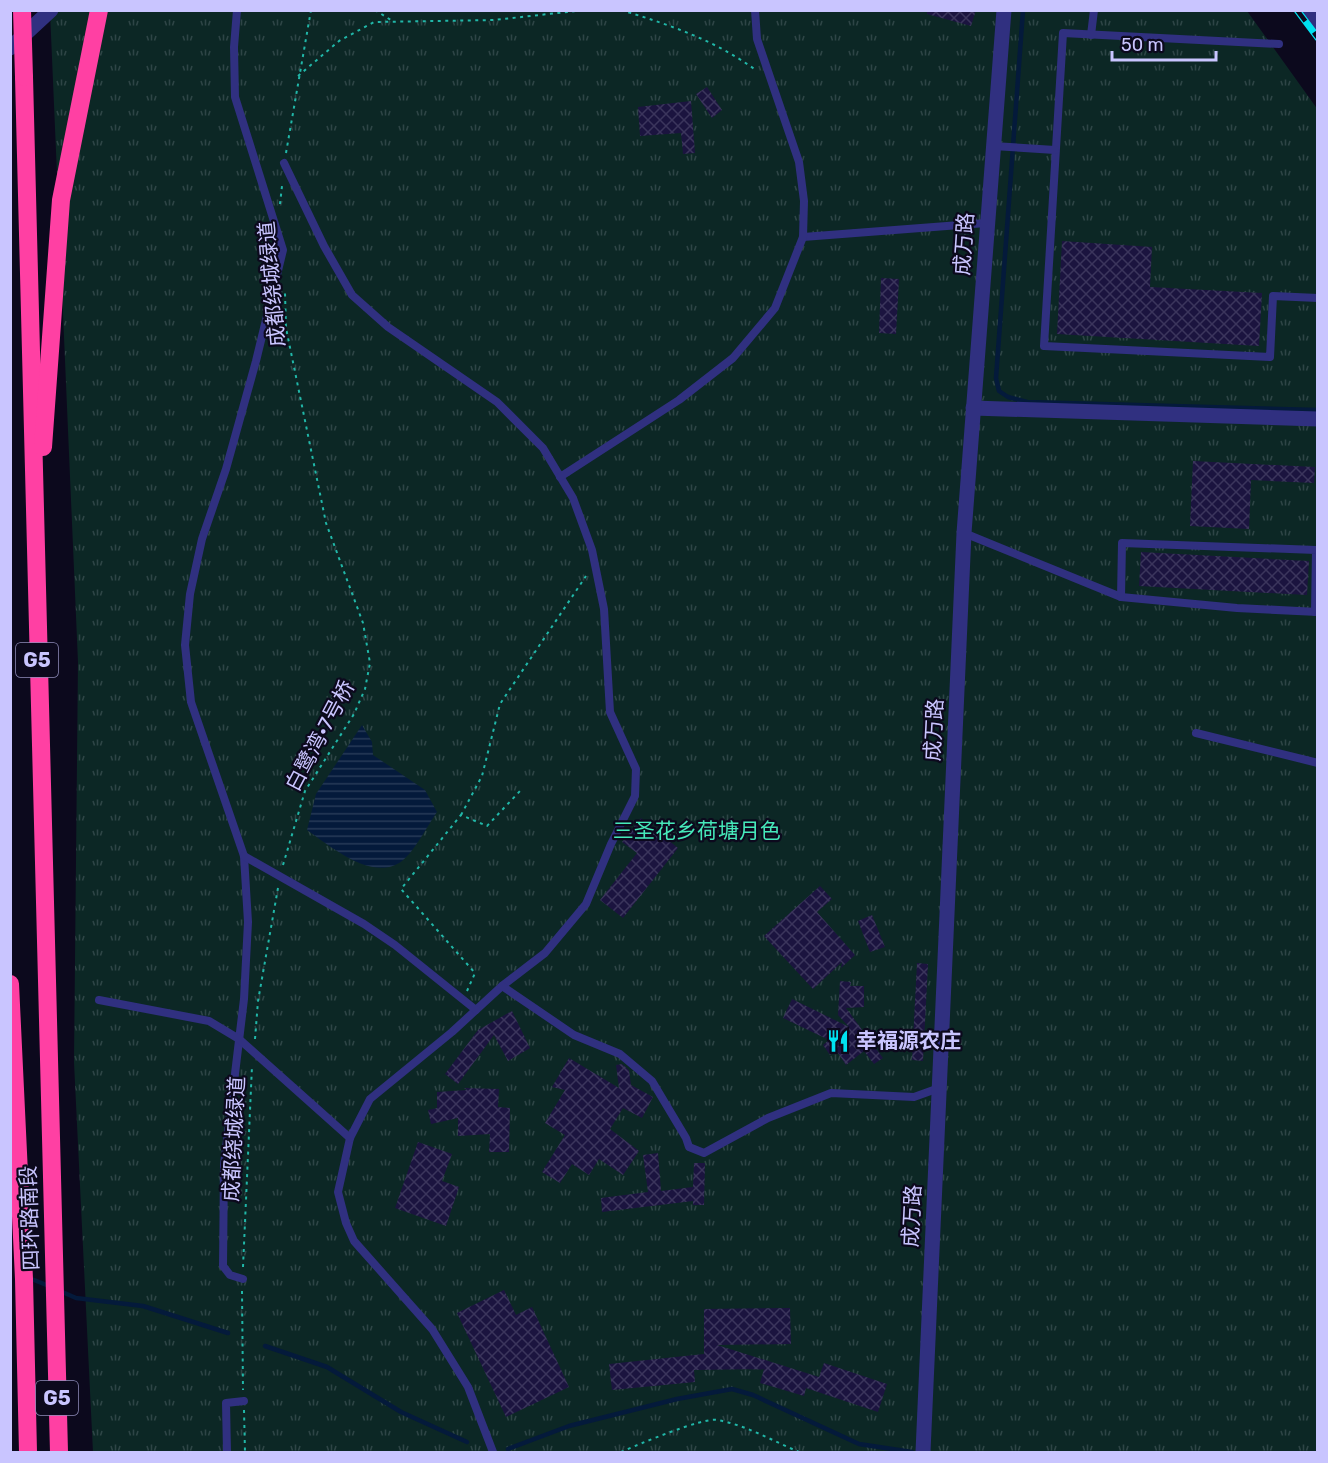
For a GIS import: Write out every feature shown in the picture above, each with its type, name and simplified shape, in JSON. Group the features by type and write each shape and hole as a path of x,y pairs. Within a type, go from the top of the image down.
{"highway":[{"path":"10,16 16,10"},
{"name":"四环路南段","path":"22,10 34,556 59,1452"},
{"path":"34,556 61,200 99,10"},
{"name":"四环路南段","path":"10,984 26,1325 28,1452"}],"street":[{"path":"10,48 51,10"},
{"name":"成万路","path":"922,1452 964,533 1004,10"},
{"path":"1305,10 1317,28"},
{"path":"973,408 1317,419"}],"lane":[{"path":"237,10 234,47 235,97 283,250 238,426 202,539 189,594 185,645 190,702 244,856 248,922 244,999 224,1165 223,1266 230,1275 243,1279"},
{"path":"560,477 679,400 733,358 775,308 803,237 804,201 799,162 786,117 770,78 758,39 755,10"},
{"path":"1091,35 1094,10"},
{"path":"1279,44 1063,33 1044,346 1270,357 1273,296 1317,298"},
{"path":"993,146 1055,150"},
{"path":"284,163 324,246 352,295 388,327 497,402 543,448 573,498 594,563 604,609 610,712 636,770 635,796 611,844 586,904 545,954 502,986 412,1067 370,1099 350,1138 338,1192 354,1241 432,1329 468,1387 493,1452"},
{"path":"803,237 987,222"},
{"path":"964,533 1121,597 1237,609 1316,612 1316,550 1122,543 1121,597"},
{"path":"1196,733 1317,763"},
{"path":"244,856 280,875 395,945 476,1010"},
{"path":"502,986 574,1035 620,1054 652,1081 689,1147 704,1153 768,1118 831,1093 914,1097 939,1088"},
{"path":"99,1000 209,1021 238,1039 350,1138"},
{"path":"226,1452 226,1403 244,1401"}],"path":[{"name":"成都绕城绿道","path":"281,211 284,163 311,10"},
{"path":"375,10 394,21"},
{"path":"298,76 339,41 374,22 494,20 585,10"},
{"path":"621,10 680,28 732,52 770,78"},
{"name":"成都绕城绿道","path":"284,283 286,327 326,523 336,552"},
{"name":"白鹭湾·7号桥","path":"293,831 305,791 354,714 365,689 370,663 363,623 336,552"},
{"path":"463,1000 475,973 401,889 461,815 482,776 500,704 594,563"},
{"path":"461,815 487,826 520,791"},
{"name":"成都绕城绿道","path":"245,1452 241,1366 250,1083 258,1001 280,875 293,831"},
{"path":"621,1452 641,1443 715,1419 741,1427 799,1452"}],"green space":[{"name":"三圣花乡荷塘月色","path":"50,11 1247,11 1318,110 1317,1452 93,1452 74,1062 78,662"}],"water":[{"path":"362,725 372,742 373,755 425,790 437,812 411,851 402,861 391,867 378,868 352,860 307,830 316,794"}],"building":[{"path":"927,10 976,10 971,26 927,14"},
{"path":"707,87 722,110 712,118 696,94"},
{"path":"691,101 695,153 683,154 681,133 640,136 638,107"},
{"path":"1062,241 1152,247 1150,287 1262,293 1259,346 1057,334"},
{"path":"881,278 899,279 896,334 879,333"},
{"path":"1193,461 1315,467 1314,483 1251,480 1249,529 1190,526"},
{"path":"1141,552 1309,561 1307,595 1139,586"},
{"path":"641,818 678,848 623,918 600,900 637,853 622,842"},
{"path":"820,886 832,899 817,912 855,955 841,968 842,962 813,989 764,936"},
{"path":"872,915 885,947 870,952 858,921"},
{"path":"917,963 928,964 923,1061 912,1060"},
{"path":"840,981 851,982 850,986 864,986 864,1007 846,1008 883,1058 874,1064 864,1051 846,1065 836,1050 830,1055 823,1045 829,1040 783,1018 792,999 849,1027 838,1015"},
{"path":"512,1011 530,1048 508,1061 494,1035 458,1084 445,1074 478,1030"},
{"path":"569,1058 619,1088 616,1065 622,1064 629,1070 631,1085 653,1097 642,1118 623,1108 610,1129 639,1151 623,1175 599,1159 589,1175 572,1164 560,1183 542,1172 565,1135 545,1123 565,1090 552,1087"},
{"path":"464,1088 499,1089 498,1107 510,1108 509,1152 489,1152 490,1134 458,1136 458,1118 431,1124 428,1110 437,1108 437,1092 467,1090"},
{"path":"418,1142 452,1154 442,1181 459,1187 446,1226 395,1208"},
{"path":"658,1153 661,1191 693,1187 694,1163 705,1163 704,1205 693,1205 693,1201 602,1212 601,1198 648,1192 643,1155"},
{"path":"504,1290 516,1315 532,1307 569,1387 506,1417 457,1313"},
{"path":"790,1308 791,1344 717,1345 819,1377 824,1363 887,1384 878,1412 806,1388 804,1396 760,1383 764,1369 694,1370 695,1382 612,1390 609,1364 704,1354 704,1309"}],"waterway":[{"path":"1023,10 996,378 999,391 1008,397 1027,402 1318,410"},
{"path":"29,1278 49,1286"},
{"path":"60,1291 76,1298 143,1306 228,1333"},
{"path":"265,1346 327,1367 401,1412 467,1442"},
{"path":"508,1449 569,1426 677,1399 732,1389 753,1395 859,1444 912,1452"}],"railway":[{"path":"1297,10 1318,38"}],"place":[{"name":"幸福源农庄","path":"838,1041"}]}
